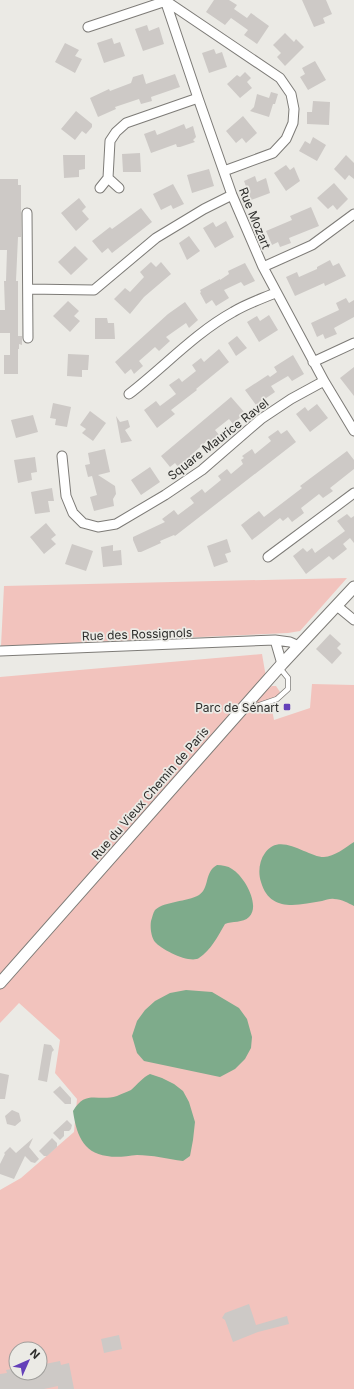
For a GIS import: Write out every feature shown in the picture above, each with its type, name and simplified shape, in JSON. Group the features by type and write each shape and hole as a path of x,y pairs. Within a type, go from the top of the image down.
{"street":[{"path":"88,27 166,1 280,78 291,94 294,109 293,123 286,139 273,153 224,171"},
{"name":"Rue Mozart","path":"166,1 232,195 263,267 313,362 354,431"},
{"path":"100,188 108,178 110,141 121,127 126,123 198,98"},
{"path":"108,178 119,188"},
{"path":"28,290 94,290 156,238 204,209 232,195"},
{"path":"28,213 28,338"},
{"path":"263,267 312,245 354,214"},
{"path":"129,394 205,331 233,312 275,292"},
{"path":"313,362 354,343"},
{"name":"Square Maurice Ravel","path":"62,456 66,496 73,513 83,523 98,527 116,524 165,495 202,470 261,419 291,399 324,381"},
{"path":"268,557 354,493"},
{"name":"Rue du Vieux Chemin de Paris","path":"0,983 245,705 354,587"},
{"path":"337,606 354,620"},
{"path":"275,640 281,665"},
{"name":"Rue des Rossignols","path":"0,651 275,640 290,642 299,646"}],"lane":[{"path":"245,705 251,708 277,699 288,689 288,678 281,665"}],"shaded area":[{"path":"347,578 300,631 288,633 1,646 4,586"},
{"path":"262,654 268,689 272,686 276,686 280,692 278,696 270,700 274,720 310,708 312,684 354,685 354,1389 0,1389 0,1190 21,1178 74,1132 77,1099 55,1073 60,1040 19,1003 0,1023 0,677"},
{"path":"354,842 354,906 337,899 286,905 271,899 265,892 259,871 263,856 271,847 278,844 286,845 317,856 328,857 336,854"},
{"path":"217,865 229,867 237,873 246,884 250,891 253,905 252,912 249,917 244,920 225,924 211,947 199,958 183,958 164,949 155,942 152,935 151,921 155,910 164,905 199,895 205,888 210,872"},
{"path":"186,990 212,992 239,1008 247,1019 252,1037 251,1048 245,1059 235,1069 220,1077 144,1061 137,1053 132,1036 137,1021 145,1010 155,1001 170,993"},
{"path":"150,1074 174,1084 183,1091 189,1102 195,1122 190,1156 183,1161 143,1155 111,1157 92,1151 86,1146 78,1134 73,1111 78,1104 87,1098 117,1096 131,1090 142,1079"}],"building":[{"path":"214,0 229,0 237,5 234,9 247,18 251,13 269,26 257,44 244,35 248,30 231,18 225,25 206,12"},
{"path":"302,0 326,0 332,14 323,18 325,23 314,27"},
{"path":"147,25 149,31 159,27 164,44 143,51 135,29"},
{"path":"285,33 294,42 296,39 304,47 285,66 277,57 281,53 273,45"},
{"path":"112,38 114,44 120,42 125,56 104,63 97,43"},
{"path":"65,43 79,50 75,56 82,59 75,73 55,62"},
{"path":"214,49 216,54 222,52 227,67 209,73 202,53"},
{"path":"315,61 326,80 308,90 300,77 305,74 302,68"},
{"path":"245,72 251,78 247,82 252,88 240,98 227,84 237,75 240,77"},
{"path":"143,74 146,84 175,74 180,87 151,97 152,101 141,104 139,99 115,107 116,109 98,117 90,98 109,89 110,91 131,83 133,77"},
{"path":"271,92 278,94 269,117 250,111 254,107 257,94 269,98"},
{"path":"313,101 330,102 329,125 307,124 307,112 312,112"},
{"path":"76,111 92,124 92,127 86,134 82,131 75,140 61,129"},
{"path":"243,116 257,133 246,143 242,138 236,143 226,131"},
{"path":"184,124 186,129 193,126 196,137 193,140 195,142 180,147 177,147 176,144 151,153 144,134 155,130 157,135"},
{"path":"313,137 326,145 317,161 299,151 305,141 310,144"},
{"path":"140,153 141,172 123,172 122,154"},
{"path":"63,155 85,155 85,169 79,170 79,177 64,178"},
{"path":"346,155 354,163 354,179 349,175 345,180 334,169"},
{"path":"286,165 290,170 294,167 300,181 286,191 274,173"},
{"path":"209,169 214,186 192,193 187,175"},
{"path":"255,176 257,182 266,178 270,193 251,200 244,181"},
{"path":"0,179 18,179 18,185 21,185 21,237 18,237 16,281 18,281 18,336 22,336 22,345 19,344 18,349 18,374 4,374 4,355 10,355 10,333 0,333 0,310 5,310 4,281 6,281 7,250 0,250"},
{"path":"334,183 348,199 337,210 333,205 328,209 317,198"},
{"path":"173,184 184,204 173,209 171,205 161,210 153,194"},
{"path":"79,198 86,207 82,211 89,219 76,231 61,213"},
{"path":"311,207 319,226 289,238 291,243 280,247 278,242 272,245 266,231 292,220 290,216"},
{"path":"141,208 152,222 112,253 108,248 102,253 92,241 110,227 112,229"},
{"path":"226,221 234,237 215,248 203,228 213,222 216,227"},
{"path":"189,236 200,251 187,260 179,243"},
{"path":"75,246 88,259 71,275 58,262"},
{"path":"330,260 333,266 339,263 346,276 325,286 324,283 295,296 286,277 297,272 299,277 317,269 317,267"},
{"path":"151,262 156,267 161,262 171,274 144,297 130,314 114,299 125,288 130,292 144,277 140,272"},
{"path":"245,263 255,281 244,286 241,282 224,290 229,298 216,306 212,300 206,304 200,290 229,274 228,271"},
{"path":"346,298 349,303 354,300 354,317 334,328 337,334 325,339 323,334 317,337 311,323 339,310 336,303"},
{"path":"68,301 79,311 74,316 80,321 70,332 53,316"},
{"path":"185,302 198,320 189,328 186,323 166,337 170,341 159,351 155,347 139,361 143,366 134,374 131,369 125,374 115,362 168,314"},
{"path":"269,315 278,330 259,342 247,322 257,316 260,321"},
{"path":"95,318 107,318 108,323 114,323 115,339 95,339"},
{"path":"237,336 247,348 236,356 228,343"},
{"path":"219,349 229,362 171,410 175,414 157,428 144,410 156,401 160,406 176,394 169,385 179,378 182,382 196,371 192,365 201,358 204,362"},
{"path":"68,354 89,355 88,370 82,370 82,377 67,376"},
{"path":"293,355 304,374 292,381 288,376 271,386 275,392 256,405 245,390 268,375 270,377 277,372 274,367"},
{"path":"354,367 354,396 340,378"},
{"path":"231,397 245,413 233,424 229,419 215,430 220,436 212,444 208,440 179,468 175,463 170,467 161,456"},
{"path":"53,403 71,407 67,427 55,425 56,419 50,418"},
{"path":"317,404 328,418 310,432 296,414 305,407 308,411"},
{"path":"90,411 106,423 93,441 82,433 86,429 80,425"},
{"path":"33,415 38,432 16,438 11,420"},
{"path":"116,416 120,422 128,420 130,427 125,430 132,441 121,443"},
{"path":"278,430 281,434 287,430 296,442 175,536 174,535 160,541 161,543 138,552 133,537 165,522 162,519 174,510 178,515 194,503 190,498 202,489 205,493 221,480 218,476 227,469 231,474 243,464 241,460 244,458 242,456 252,449 255,454 271,441 268,437"},
{"path":"105,449 110,472 98,475 115,486 116,494 113,499 114,506 94,511 90,497 97,495 92,476 88,477 85,465 90,464 88,453"},
{"path":"347,451 354,460 354,469 330,488 333,491 323,498 319,494 301,508 304,513 292,522 288,517 283,521 280,518 252,540 241,525 259,511 264,517 302,488 300,486"},
{"path":"35,457 37,472 31,473 32,480 18,483 14,460"},
{"path":"150,467 160,482 141,495 131,480"},
{"path":"52,488 54,501 48,501 50,512 35,514 31,492"},
{"path":"347,514 351,518 354,516 354,543 350,538 343,544 347,549 333,560 329,556 306,574 293,556 303,548 307,552 312,548 315,553 345,531 337,521"},
{"path":"46,523 56,535 51,539 56,544 44,554 30,537"},
{"path":"227,539 231,552 225,554 228,562 214,567 207,546"},
{"path":"72,544 93,551 86,571 65,564"},
{"path":"113,545 113,551 121,550 122,565 103,567 101,547"},
{"path":"330,634 341,644 337,648 342,653 332,664 316,649"},
{"path":"44,1044 51,1045 54,1050 52,1052 47,1082 38,1080"},
{"path":"0,1073 9,1075 5,1099 0,1099"},
{"path":"60,1086 71,1098 71,1104 65,1104 53,1092"},
{"path":"12,1110 19,1113 21,1121 15,1126 7,1124 5,1116"},
{"path":"67,1120 72,1125 71,1129 69,1131 64,1131 64,1136 60,1140 53,1133"},
{"path":"33,1138 29,1147 39,1159 35,1163 31,1162 25,1156 14,1179 0,1174 0,1164 5,1154 4,1153 10,1147 16,1153"},
{"path":"52,1138 57,1143 57,1147 47,1156 44,1156 39,1151"},
{"path":"249,1304 256,1325 287,1316 289,1324 258,1332 233,1342 225,1320 222,1318 225,1313"},
{"path":"119,1335 122,1349 104,1353 101,1339"},
{"path":"60,1361 61,1365 69,1363 74,1389 58,1389 58,1386 44,1389 0,1389 0,1374 7,1373 6,1370 8,1370 8,1381 48,1381 48,1363"}],"place":[{"name":"Parc de Sénart","path":"287,707"}]}
